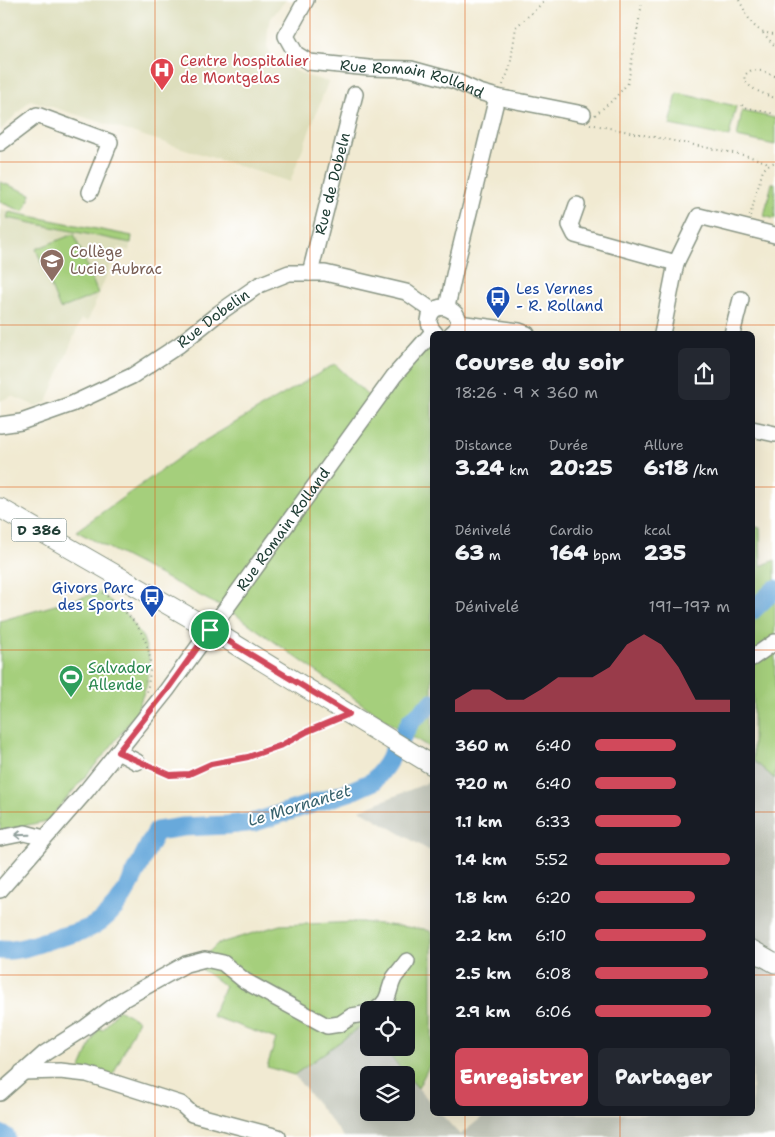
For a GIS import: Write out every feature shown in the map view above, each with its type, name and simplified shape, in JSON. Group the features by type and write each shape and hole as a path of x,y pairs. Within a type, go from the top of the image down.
{"main road":[{"name":"D 386","path":"0,508 210,630 430,764"},
{"path":"755,952 775,963"}],"street":[{"name":"Rue Romain Rolland","path":"306,0 286,36 296,54 309,62 370,68 411,69 454,81 479,92 497,97 456,266 440,309 429,322 434,331"},
{"name":"Rue de Dobeln","path":"310,273 355,94"},
{"path":"497,97 579,114"},
{"path":"0,143 37,115 110,142 90,192"},
{"path":"578,205 570,225 575,234 676,263"},
{"path":"663,331 676,263 699,216 775,235"},
{"name":"Rue Dobelin","path":"0,425 21,422 92,396 132,376 179,345 219,313 259,285 289,273 325,273 406,292 440,309"},
{"path":"733,331 741,299"},
{"path":"440,309 455,313 454,328 519,331"},
{"name":"Rue Romain Rolland","path":"0,890 88,790 144,719 394,376 430,338"},
{"path":"755,430 775,434"},
{"path":"755,656 775,642"},
{"path":"118,752 138,762"},
{"path":"0,838 25,833 44,838"},
{"path":"0,1093 45,1053 86,1027 122,1000 186,964 205,960 223,963 245,981 327,1026 340,1024 352,1016 360,1015"},
{"path":"386,1001 395,977 407,961"},
{"path":"22,1072 60,1071 87,1074 181,1104 192,1114 278,1137"}],"path":[{"path":"497,97 510,67 516,26 546,0"},
{"path":"740,0 754,26 775,46"},
{"path":"642,3 628,84 595,115 579,114 580,122 748,156 766,162 768,165"},
{"path":"763,33 775,34"},
{"path":"775,76 762,71 752,70 747,73 745,78 748,85 753,89 775,98"},
{"path":"742,105 775,114"},
{"path":"747,227 763,170 775,162"},
{"path":"99,590 119,605 133,619 141,630 148,646 150,661 144,719"},
{"path":"138,762 170,775 189,774 211,764 248,757 282,745 306,732 349,714"}],"shaded area":[{"name":"Centre hospitalier de Montgelas","path":"0,0 286,0 271,18 268,29 267,46 272,56 283,65 305,75 328,82 290,182 30,100 0,131"},
{"name":"Collège Lucie Aubrac","path":"0,209 132,235 129,251 118,247 88,321 81,319 47,402 36,406 12,396 0,401"},
{"path":"755,762 775,779 775,1137 344,1137 294,1075 360,1027 360,1056 390,1056 399,1066 360,1066 360,1121 415,1121 415,1085 430,1102 430,1116 443,1116 460,1135 484,1116 755,1116"},
{"path":"430,782 430,851 360,810"}],"green space":[{"path":"677,93 736,106 729,137 670,125"},
{"path":"742,111 775,118 775,145 737,137"},
{"path":"0,182 31,194 24,212 0,202"},
{"path":"772,183 775,183 775,219 764,216"},
{"path":"9,212 132,236 131,243 7,218"},
{"path":"74,234 98,294 60,309 36,249"},
{"path":"416,338 430,343 430,748 385,720 235,614 76,531 194,447 335,364 368,396"},
{"path":"755,527 760,528 761,566 775,560 775,779 755,762"},
{"name":"Salvador Allende","path":"100,592 129,617 143,638 149,657 147,684 136,713 109,749 47,821 0,831 0,621"},
{"path":"361,922 430,931 430,1064 418,1088 415,1085 415,1066 399,1066 390,1056 415,1056 415,1001 360,1001 360,1027 294,1075 267,1067 276,1039 212,1016 225,986 196,965 217,944 280,925"},
{"path":"118,1009 138,1020 114,1073 110,1077 80,1070 98,1028 103,1030"}],"waterway":[{"name":"Le Mornantet","path":"755,608 775,589"},
{"name":"Le Mornantet","path":"0,950 20,949 78,932 93,926 105,917 124,895 157,831 183,827 255,822 349,792 374,781 386,765 411,721 430,705"},
{"path":"0,1134 6,1137"}],"place":[{"name":"Centre hospitalier de Montgelas","path":"162,91"},
{"name":"Collège Lucie Aubrac","path":"52,282"},
{"name":"Les Vernes - R. Rolland","path":"498,319"},
{"name":"Givors Parc des Sports","path":"152,618"},
{"name":"Salvador Allende","path":"71,698"}],"route":[{"path":"210,630 349,714 322,727 306,732 282,745 248,757 211,764 189,774 170,775 118,752 167,690 210,630"}]}
